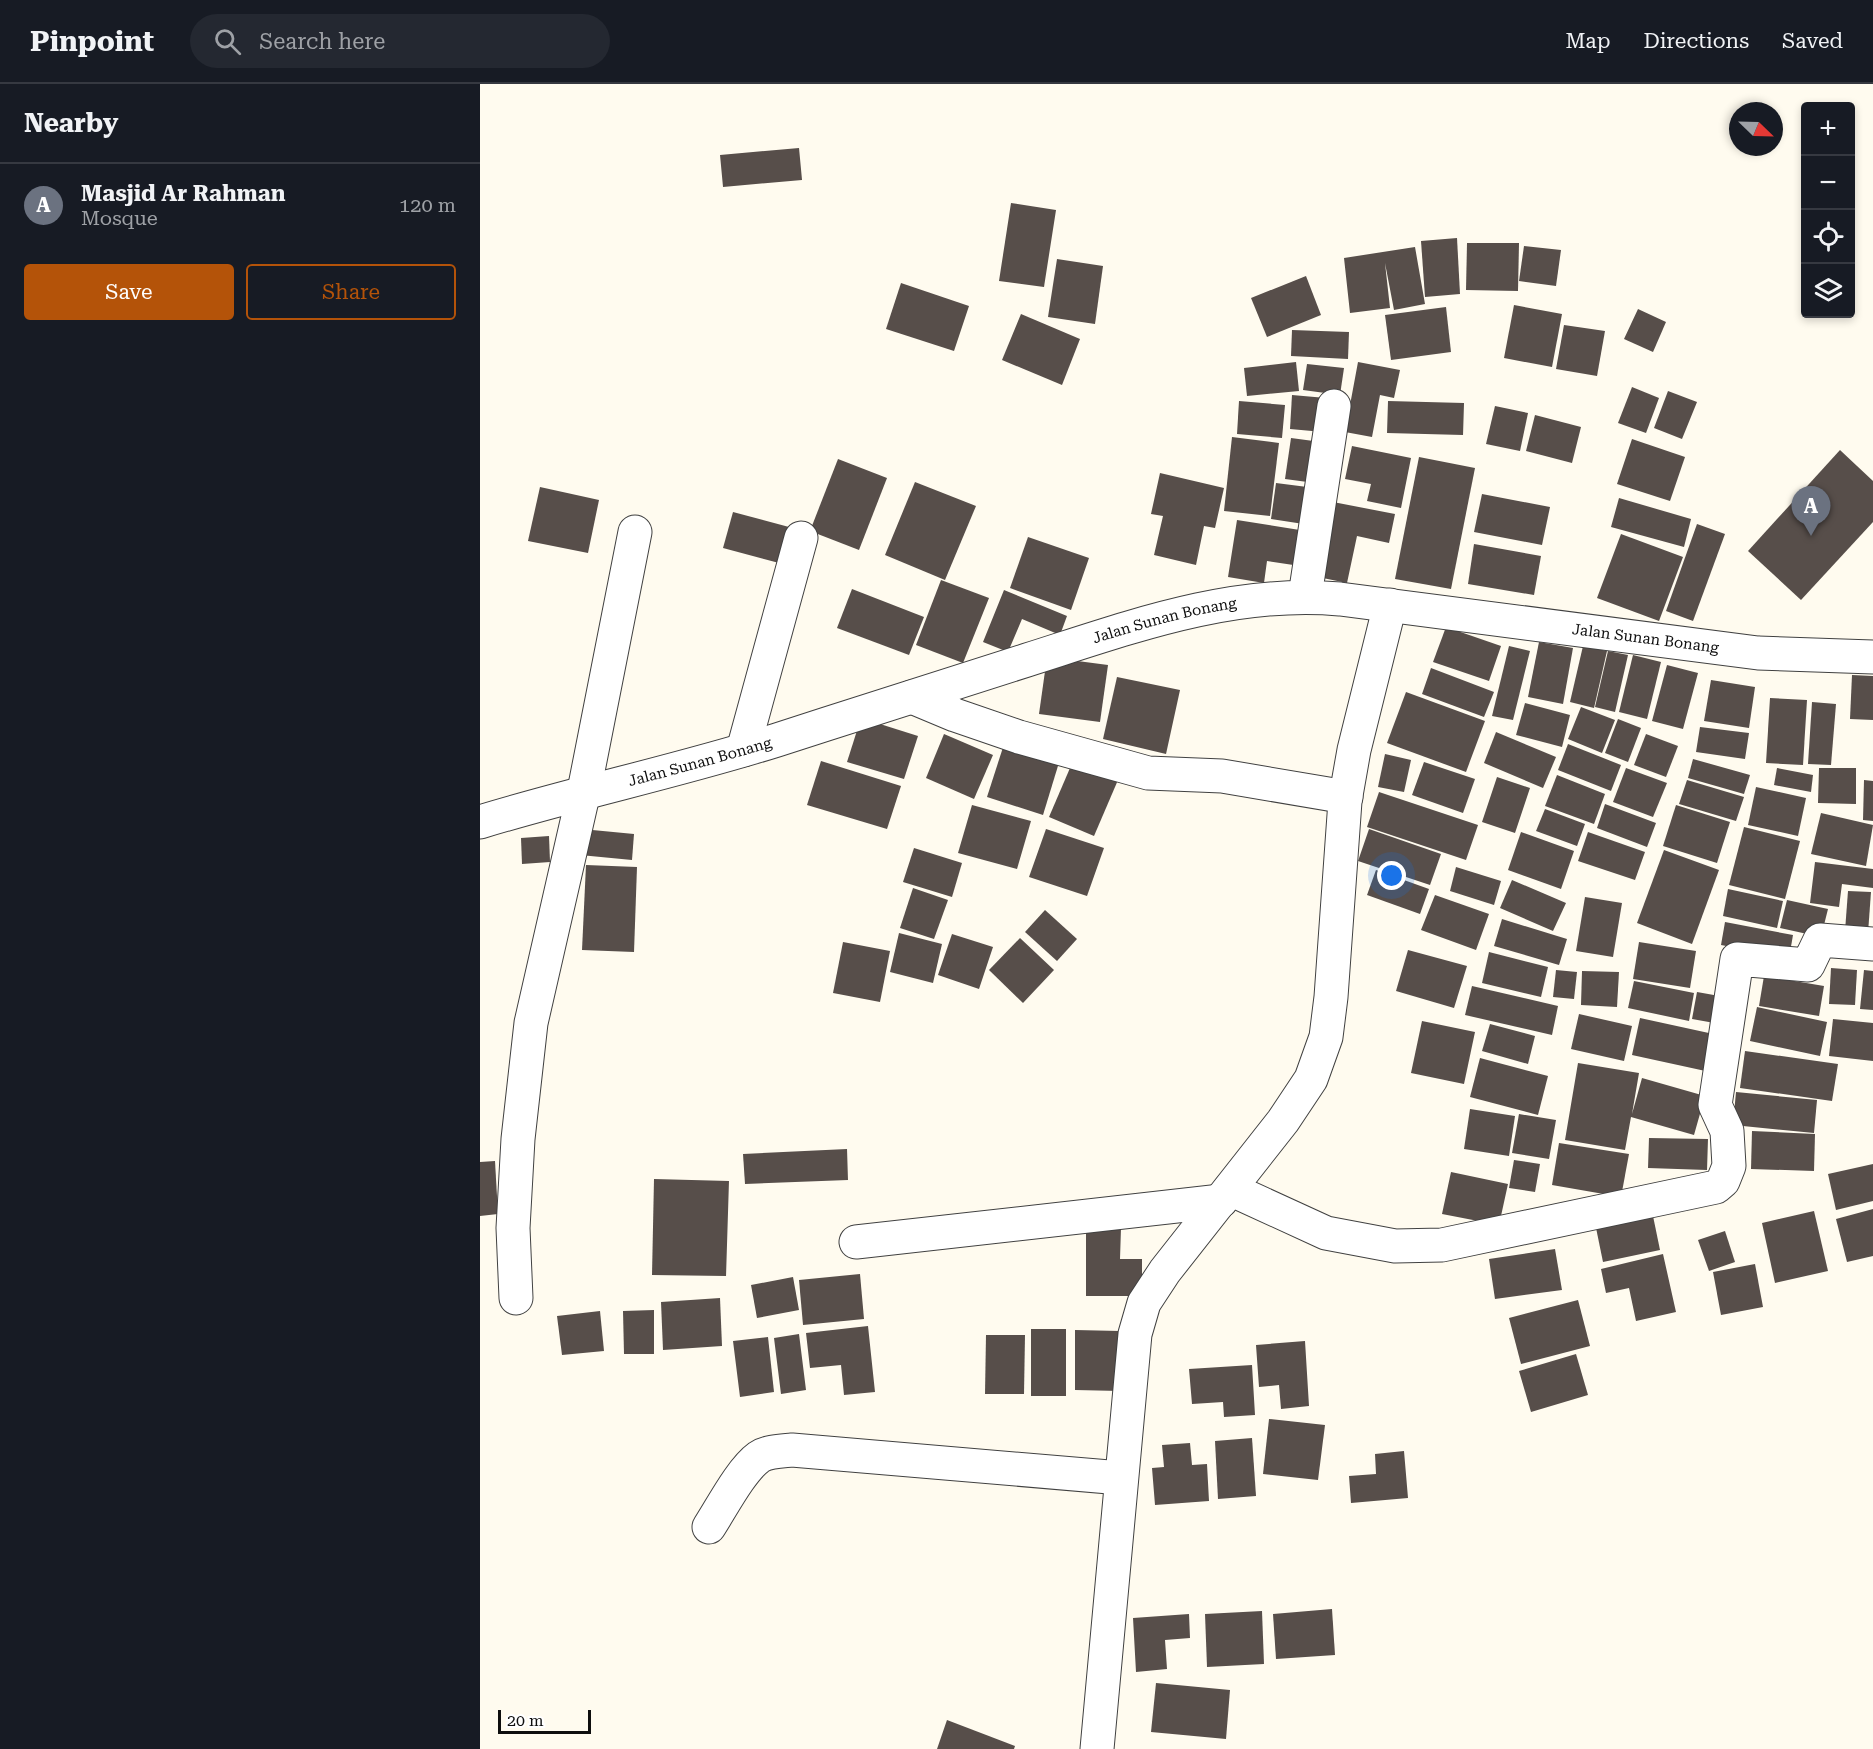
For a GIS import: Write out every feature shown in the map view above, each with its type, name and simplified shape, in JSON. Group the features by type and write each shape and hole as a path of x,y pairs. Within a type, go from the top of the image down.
{"street":[{"path":"1305,596 1334,406"},
{"path":"516,1298 513,1228 518,1139 531,1023 584,791 635,531"},
{"path":"743,750 801,538"},
{"name":"Jalan Sunan Bonang","path":"480,822 584,791 743,750 1166,616 1305,596 1758,653 1873,657"},
{"path":"1097,1749 1135,1334 1144,1303 1165,1271 1311,1079 1326,1036 1331,997 1346,797 1353,750 1390,605"},
{"path":"912,697 955,715 1019,737 1148,773 1233,777 1346,797"},
{"path":"856,1242 1225,1195 1326,1233 1395,1246 1442,1245 1716,1187 1723,1181 1729,1166 1727,1131 1715,1105 1737,959 1744,957 1808,965 1820,940 1873,944"},
{"path":"709,1527 751,1465 761,1455 775,1452 792,1450 1121,1478"}],"building":[{"path":"799,148 802,180 723,187 720,155"},
{"path":"1011,203 1056,210 1044,287 999,281"},
{"path":"1457,238 1460,294 1425,297 1421,241"},
{"path":"1467,243 1519,243 1518,291 1466,290"},
{"path":"1524,246 1561,250 1556,286 1519,281"},
{"path":"1415,247 1425,304 1394,310 1385,263 1390,308 1350,313 1344,258"},
{"path":"1057,259 1103,266 1095,324 1048,317"},
{"path":"1306,276 1321,315 1267,337 1251,298"},
{"path":"901,283 969,306 954,351 886,329"},
{"path":"1514,305 1562,314 1552,367 1504,358"},
{"path":"1446,307 1451,352 1391,360 1385,315"},
{"path":"1638,309 1666,322 1653,352 1624,339"},
{"path":"1021,314 1080,339 1062,385 1002,360"},
{"path":"1564,325 1605,331 1597,376 1556,369"},
{"path":"1292,330 1349,332 1348,359 1291,356"},
{"path":"1296,362 1299,391 1247,396 1244,368"},
{"path":"1358,362 1400,370 1394,398 1380,395 1372,437 1345,432"},
{"path":"1307,364 1344,368 1340,395 1303,390"},
{"path":"1632,387 1659,398 1646,433 1618,423"},
{"path":"1668,391 1697,402 1682,439 1654,428"},
{"path":"1292,395 1326,398 1323,432 1290,429"},
{"path":"1239,401 1285,405 1282,438 1237,434"},
{"path":"1388,401 1464,403 1463,435 1387,433"},
{"path":"1495,406 1528,413 1520,451 1486,444"},
{"path":"1535,415 1581,427 1572,463 1526,451"},
{"path":"1232,437 1279,443 1270,516 1224,511"},
{"path":"1291,438 1321,442 1315,483 1285,479"},
{"path":"1632,439 1685,457 1670,501 1617,484"},
{"path":"1352,446 1411,458 1401,508 1367,501 1371,484 1345,479"},
{"path":"1840,450 1873,481 1873,522 1801,600 1748,551"},
{"path":"1419,457 1475,468 1451,589 1395,579"},
{"path":"838,459 887,478 859,550 810,531"},
{"path":"1160,473 1224,488 1215,528 1204,526 1196,565 1154,555 1163,516 1151,514"},
{"path":"915,482 976,506 945,580 885,555"},
{"path":"1276,483 1315,488 1310,525 1271,519"},
{"path":"540,487 599,500 588,553 528,541"},
{"path":"1482,494 1550,507 1542,545 1474,532"},
{"path":"1619,498 1691,519 1684,547 1611,527"},
{"path":"1333,502 1395,514 1389,543 1357,536 1347,583 1318,577"},
{"path":"733,512 789,527 779,563 723,548"},
{"path":"1237,520 1306,531 1300,566 1267,561 1264,583 1228,577"},
{"path":"1697,524 1725,534 1693,621 1666,611"},
{"path":"1621,534 1683,557 1659,621 1597,598"},
{"path":"1028,537 1089,558 1071,610 1010,588"},
{"path":"1474,544 1541,556 1534,595 1468,584"},
{"path":"941,580 989,598 963,663 916,645"},
{"path":"852,589 924,617 909,655 837,628"},
{"path":"1004,590 1067,616 1060,635 1022,619 1008,652 983,642"},
{"path":"1446,627 1501,646 1489,681 1433,662"},
{"path":"1539,642 1573,648 1563,704 1528,697"},
{"path":"1509,646 1530,651 1513,720 1492,716"},
{"path":"1583,646 1607,651 1594,708 1570,702"},
{"path":"1608,651 1628,655 1615,712 1595,707"},
{"path":"1633,655 1661,662 1647,719 1619,712"},
{"path":"1047,657 1108,665 1100,722 1039,714"},
{"path":"1667,665 1698,673 1683,729 1652,721"},
{"path":"1431,668 1494,692 1484,717 1422,694"},
{"path":"1852,675 1873,676 1873,720 1850,719"},
{"path":"1117,677 1180,690 1166,754 1103,739"},
{"path":"1711,680 1755,687 1749,728 1704,721"},
{"path":"1406,692 1485,721 1466,772 1387,743"},
{"path":"1770,698 1807,700 1803,765 1766,763"},
{"path":"1812,702 1836,704 1831,765 1808,764"},
{"path":"1525,703 1570,715 1562,747 1516,735"},
{"path":"1581,707 1615,720 1602,753 1568,739"},
{"path":"861,718 918,736 904,779 847,762"},
{"path":"1618,719 1641,728 1628,762 1605,753"},
{"path":"1700,727 1749,733 1745,759 1696,752"},
{"path":"1496,732 1556,757 1543,788 1484,763"},
{"path":"944,734 993,755 974,799 926,778"},
{"path":"1646,734 1678,746 1666,777 1634,765"},
{"path":"1006,738 1061,756 1043,815 987,797"},
{"path":"1568,744 1621,765 1611,791 1558,770"},
{"path":"1385,754 1411,760 1404,792 1378,787"},
{"path":"1693,759 1750,775 1744,794 1688,778"},
{"path":"821,761 901,786 887,829 807,805"},
{"path":"1073,761 1118,780 1094,836 1049,817"},
{"path":"1424,762 1475,779 1463,813 1412,795"},
{"path":"1626,768 1667,783 1653,817 1613,802"},
{"path":"1777,768 1813,775 1811,792 1774,785"},
{"path":"1819,768 1856,768 1856,804 1818,803"},
{"path":"1557,775 1605,794 1594,824 1545,806"},
{"path":"1497,777 1530,788 1515,833 1482,822"},
{"path":"1687,780 1744,797 1736,821 1679,804"},
{"path":"1864,780 1873,781 1873,821 1863,820"},
{"path":"1756,787 1806,798 1798,836 1748,825"},
{"path":"1379,792 1478,825 1466,860 1367,827"},
{"path":"1605,804 1656,823 1647,847 1597,828"},
{"path":"972,805 1031,821 1017,869 958,853"},
{"path":"1676,805 1730,822 1717,863 1663,846"},
{"path":"1545,809 1585,824 1577,846 1536,831"},
{"path":"1821,813 1873,825 1866,866 1811,854"},
{"path":"1744,827 1800,841 1785,899 1729,885"},
{"path":"582,829 634,834 632,860 580,855"},
{"path":"1046,829 1104,848 1087,896 1029,877"},
{"path":"1369,829 1441,854 1430,885 1358,861"},
{"path":"1521,832 1574,851 1561,889 1508,870"},
{"path":"1588,832 1645,852 1635,880 1578,861"},
{"path":"549,836 550,862 522,864 521,838"},
{"path":"914,848 962,863 952,897 903,882"},
{"path":"1664,850 1719,870 1692,944 1637,923"},
{"path":"1815,862 1873,869 1873,888 1842,884 1839,907 1810,903"},
{"path":"586,865 637,867 634,952 582,950"},
{"path":"1456,867 1501,881 1494,905 1450,891"},
{"path":"1376,870 1429,889 1420,914 1367,895"},
{"path":"1512,880 1566,903 1553,931 1500,908"},
{"path":"913,888 948,900 934,939 900,928"},
{"path":"1728,889 1783,901 1777,928 1723,916"},
{"path":"1848,891 1871,892 1868,933 1845,931"},
{"path":"1435,895 1489,914 1476,950 1421,930"},
{"path":"1585,897 1622,903 1613,957 1576,951"},
{"path":"1787,900 1828,909 1821,937 1780,928"},
{"path":"1045,910 1077,939 1057,961 1025,932"},
{"path":"1502,919 1567,939 1559,965 1494,946"},
{"path":"1725,922 1793,935 1789,958 1721,945"},
{"path":"899,933 942,944 933,983 890,972"},
{"path":"952,934 993,947 979,989 938,975"},
{"path":"1020,938 1054,970 1023,1003 989,970"},
{"path":"843,942 890,951 880,1002 833,993"},
{"path":"1639,942 1696,951 1690,988 1633,979"},
{"path":"1408,950 1467,966 1454,1008 1396,991"},
{"path":"1489,952 1548,967 1541,997 1482,983"},
{"path":"1831,968 1857,970 1855,1005 1829,1004"},
{"path":"1556,970 1577,972 1574,999 1553,997"},
{"path":"1864,970 1873,971 1873,1010 1860,1009"},
{"path":"1582,971 1619,972 1617,1007 1581,1005"},
{"path":"1764,976 1824,986 1819,1016 1759,1006"},
{"path":"1634,981 1694,993 1689,1021 1628,1008"},
{"path":"1472,986 1558,1006 1552,1035 1465,1015"},
{"path":"1697,992 1725,997 1720,1024 1692,1019"},
{"path":"1757,1007 1827,1022 1820,1056 1750,1041"},
{"path":"1579,1014 1632,1026 1624,1061 1571,1049"},
{"path":"1640,1018 1718,1035 1710,1072 1632,1055"},
{"path":"1833,1019 1873,1023 1873,1061 1829,1056"},
{"path":"1422,1021 1475,1032 1464,1084 1411,1073"},
{"path":"1490,1024 1535,1036 1528,1064 1482,1051"},
{"path":"1745,1051 1838,1064 1832,1101 1740,1088"},
{"path":"1480,1058 1548,1076 1538,1115 1470,1097"},
{"path":"1578,1063 1639,1073 1632,1114 1642,1078 1705,1096 1694,1135 1631,1117 1625,1150 1565,1140"},
{"path":"1736,1092 1817,1100 1814,1133 1733,1125"},
{"path":"1470,1109 1515,1116 1509,1156 1464,1149"},
{"path":"1519,1114 1556,1120 1549,1159 1512,1153"},
{"path":"1752,1131 1815,1134 1814,1171 1751,1169"},
{"path":"1649,1138 1708,1139 1707,1170 1648,1168"},
{"path":"1559,1143 1629,1154 1621,1197 1552,1185"},
{"path":"847,1149 848,1180 745,1184 743,1154"},
{"path":"1514,1160 1540,1164 1535,1192 1509,1188"},
{"path":"495,1161 498,1214 480,1216 480,1162"},
{"path":"1873,1164 1873,1201 1836,1210 1828,1174"},
{"path":"1451,1172 1508,1184 1499,1225 1442,1214"},
{"path":"654,1179 729,1181 726,1276 652,1275"},
{"path":"1873,1209 1873,1256 1847,1262 1836,1219"},
{"path":"1814,1211 1828,1271 1775,1283 1762,1223"},
{"path":"1653,1216 1660,1250 1603,1262 1595,1223"},
{"path":"1086,1228 1121,1228 1120,1259 1142,1259 1142,1296 1086,1296"},
{"path":"1725,1231 1735,1262 1709,1271 1698,1240"},
{"path":"1555,1249 1562,1290 1495,1299 1489,1259"},
{"path":"1663,1254 1676,1312 1636,1321 1629,1288 1606,1293 1601,1269"},
{"path":"1755,1264 1763,1307 1721,1315 1713,1272"},
{"path":"860,1274 864,1319 803,1325 799,1280"},
{"path":"793,1277 799,1310 757,1318 751,1285"},
{"path":"720,1298 722,1346 663,1350 661,1302"},
{"path":"1578,1300 1590,1346 1521,1364 1509,1318"},
{"path":"654,1310 654,1354 624,1354 623,1311"},
{"path":"600,1311 604,1351 562,1355 557,1316"},
{"path":"868,1326 875,1392 844,1395 841,1365 810,1368 806,1333"},
{"path":"1031,1329 1066,1329 1066,1396 1031,1396"},
{"path":"1075,1330 1120,1331 1120,1391 1075,1390"},
{"path":"799,1334 806,1390 781,1394 774,1338"},
{"path":"986,1335 1025,1335 1024,1394 985,1394"},
{"path":"768,1337 774,1392 740,1397 733,1341"},
{"path":"1305,1341 1309,1406 1281,1409 1279,1385 1259,1387 1256,1345"},
{"path":"1576,1354 1588,1395 1531,1412 1519,1371"},
{"path":"1252,1365 1255,1415 1224,1417 1223,1402 1192,1404 1189,1369"},
{"path":"1269,1419 1325,1425 1318,1480 1263,1474"},
{"path":"1252,1438 1256,1496 1218,1499 1215,1441"},
{"path":"1190,1443 1192,1465 1207,1464 1209,1501 1155,1505 1152,1468 1164,1467 1162,1445"},
{"path":"1404,1451 1408,1498 1351,1503 1349,1476 1376,1474 1375,1454"},
{"path":"1332,1609 1335,1655 1276,1659 1273,1614"},
{"path":"1262,1611 1264,1664 1207,1667 1205,1614"},
{"path":"1189,1614 1190,1638 1165,1640 1167,1669 1136,1672 1133,1618"},
{"path":"1156,1683 1230,1690 1226,1739 1151,1732"},
{"path":"947,1720 1015,1746 1014,1749 937,1749"}],"place":[{"name":"Masjid Ar Rahman","path":"1811,536"}]}
